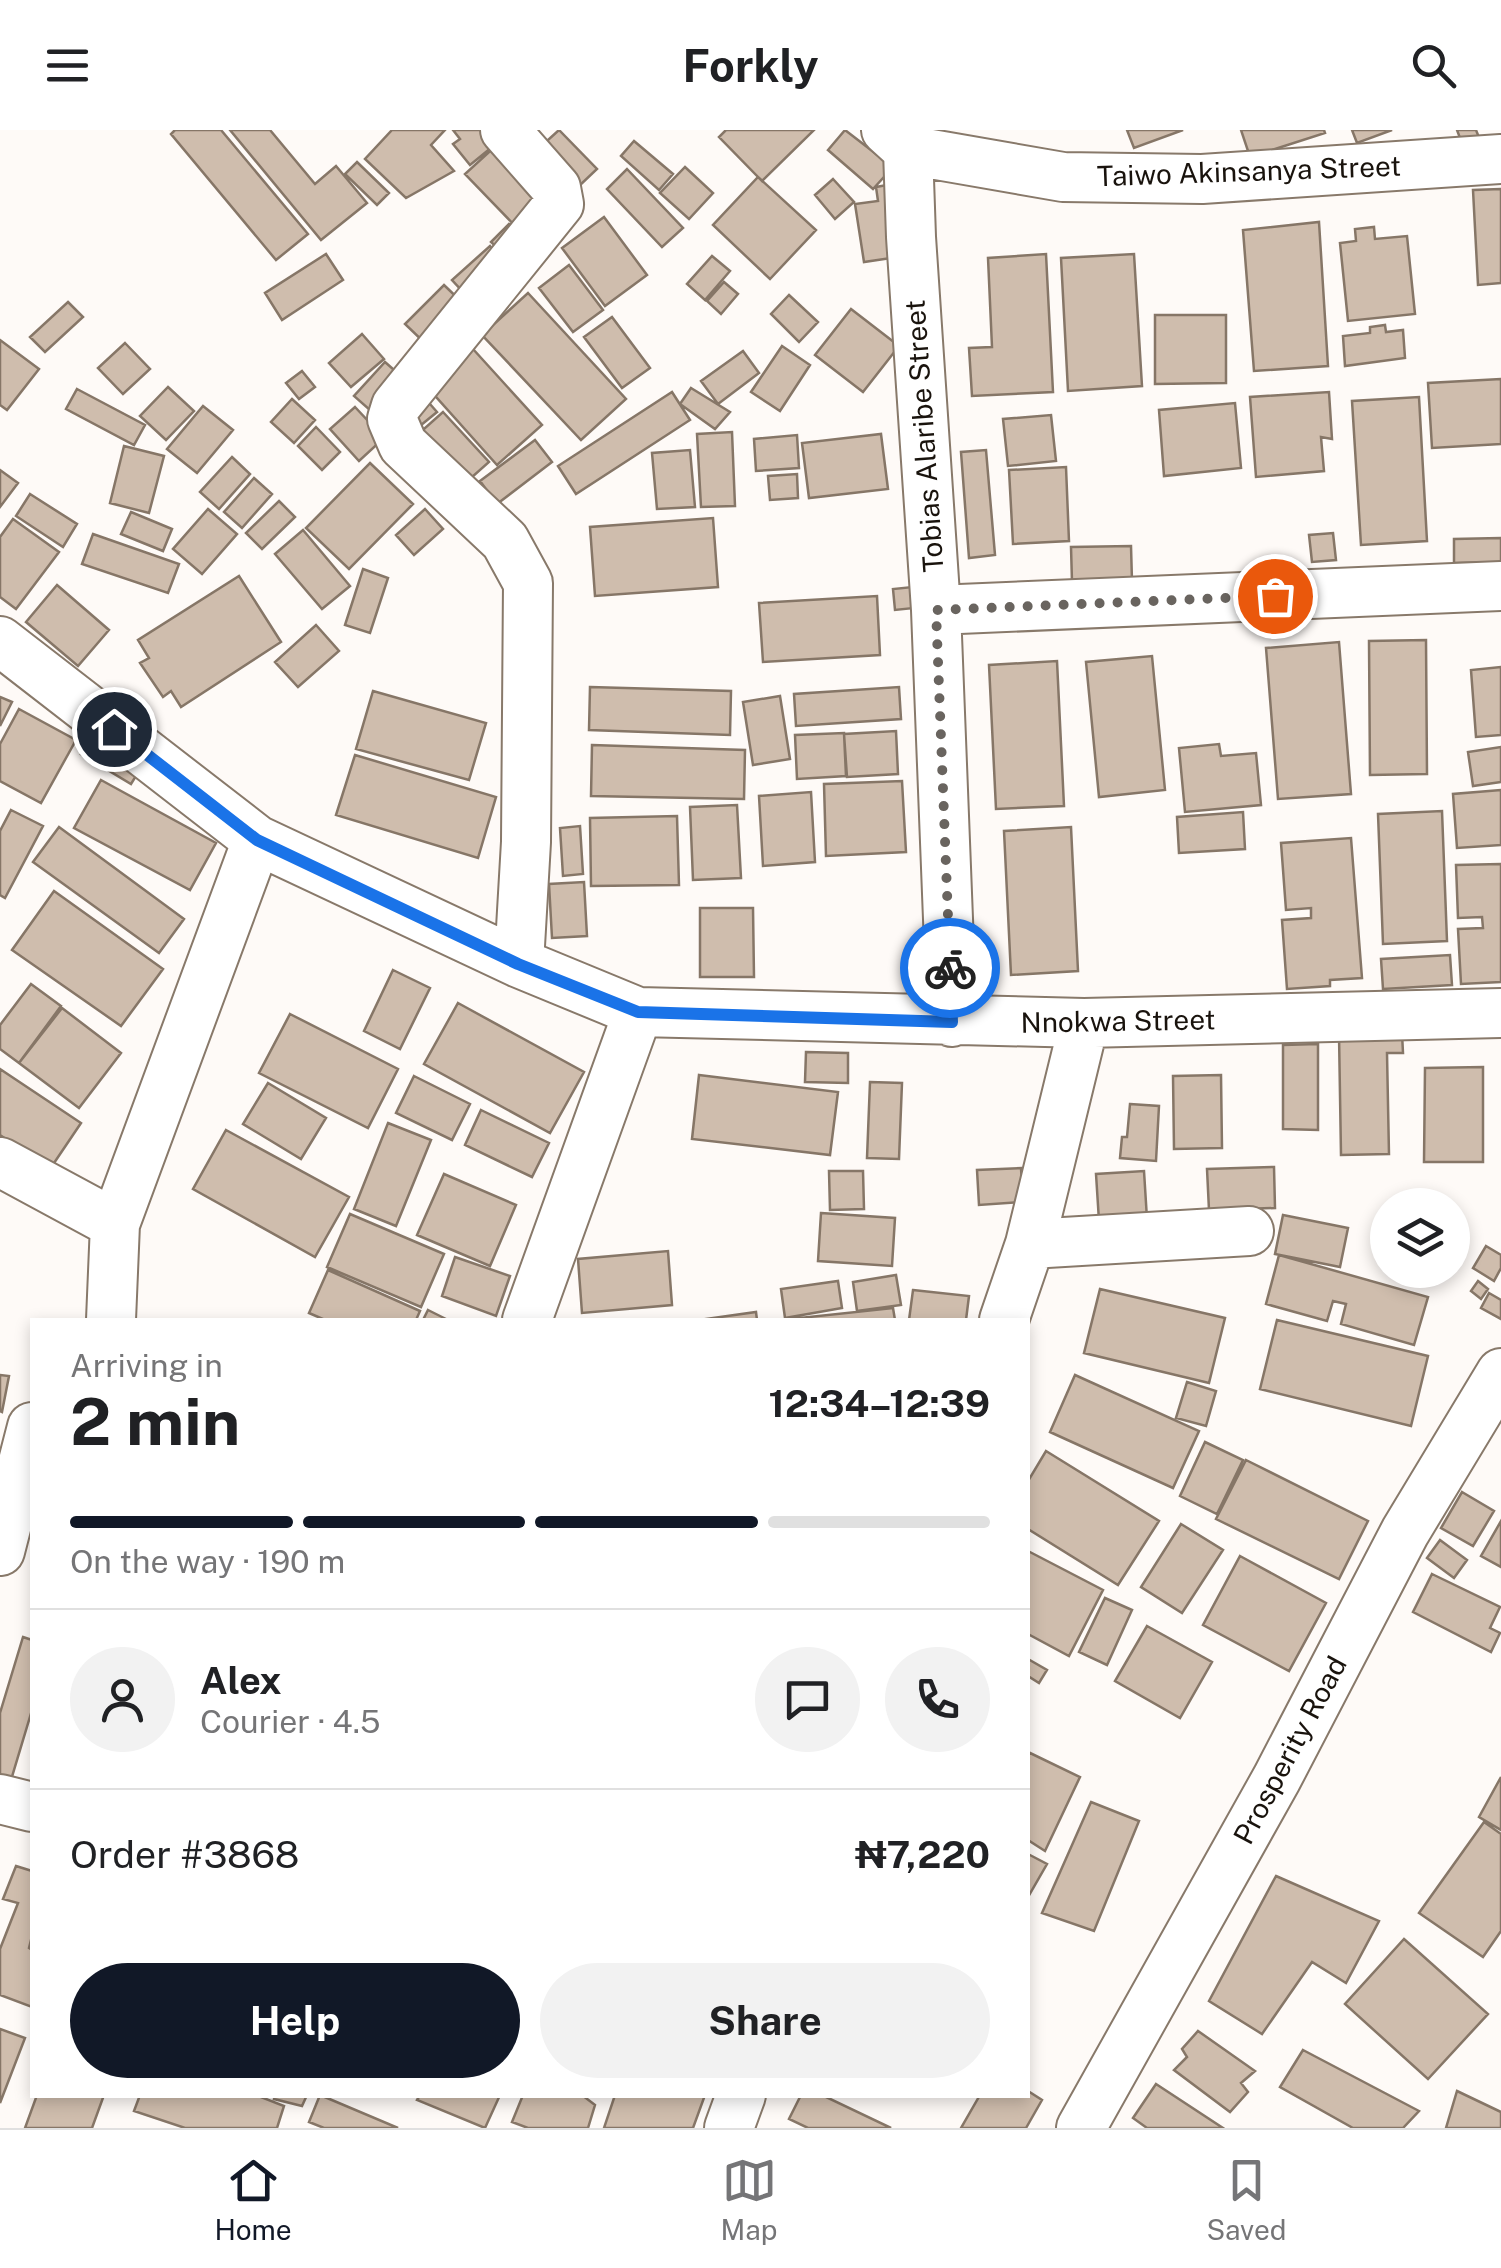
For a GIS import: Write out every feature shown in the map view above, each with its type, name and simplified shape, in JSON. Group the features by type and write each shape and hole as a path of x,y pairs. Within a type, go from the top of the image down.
{"street":[{"path":"505,130 556,188 560,204 396,406 392,419 403,445 505,541 528,583 526,842 518,964"},
{"name":"Taiwo Akinsanya Street","path":"897,140 1062,177 1202,179 1501,158"},
{"name":"Tobias Alaribe Street","path":"897,140 911,238 936,610 952,1022"},
{"path":"936,610 1501,586"},
{"name":"Nnokwa Street","path":"0,641 257,840 518,964 638,1012 1084,1023 1501,1013"},
{"path":"110,1318 115,1224 257,840"},
{"path":"528,1318 638,1012"},
{"path":"1005,1318 1030,1244 1084,1023"},
{"path":"0,1162 115,1224"},
{"path":"1030,1244 1249,1231"},
{"name":"Prosperity Road","path":"1082,2128 1277,1778 1405,1532 1501,1373"},
{"path":"0,1424 30,1423"},
{"path":"0,1551 30,1431"},
{"path":"0,1799 30,1806"},
{"path":"729,2128 740,2098"}],"building":[{"path":"175,130 221,130 308,234 276,260 171,134"},
{"path":"230,130 270,130 315,184 336,166 367,203 321,240"},
{"path":"392,130 445,130 431,145 454,171 406,198 365,159"},
{"path":"453,130 487,130 497,143 470,165 453,144 460,139"},
{"path":"559,130 597,169 577,188 538,149"},
{"path":"726,130 814,130 762,181 719,137"},
{"path":"845,130 893,167 873,189 828,150"},
{"path":"1127,130 1183,130 1134,148"},
{"path":"1241,130 1324,130 1325,133 1250,157"},
{"path":"1352,130 1392,130 1357,143"},
{"path":"1457,130 1476,130 1480,140 1463,146"},
{"path":"634,141 673,174 659,190 621,156"},
{"path":"500,142 554,199 520,231 465,174"},
{"path":"357,162 389,193 377,205 345,174"},
{"path":"685,167 713,193 689,219 660,193"},
{"path":"627,169 683,228 662,247 607,189"},
{"path":"758,177 816,230 770,279 713,225"},
{"path":"833,179 854,202 835,219 815,195"},
{"path":"887,185 898,257 864,262 855,204 878,201 876,187"},
{"path":"1501,189 1501,283 1478,285 1473,190"},
{"path":"604,217 647,275 605,306 562,248"},
{"path":"1319,222 1328,366 1254,371 1243,230"},
{"path":"509,224 521,235 503,253 491,242"},
{"path":"1374,227 1375,239 1407,236 1415,314 1348,321 1340,243 1356,241 1355,229"},
{"path":"490,246 501,259 464,293 452,280"},
{"path":"326,254 343,280 282,320 265,293"},
{"path":"1046,254 1053,392 972,396 969,348 992,347 988,258"},
{"path":"1134,254 1142,386 1068,391 1061,258"},
{"path":"712,256 730,271 705,300 687,284"},
{"path":"569,265 603,310 573,332 539,288"},
{"path":"724,282 738,294 721,314 707,301"},
{"path":"444,285 469,309 430,348 405,324"},
{"path":"528,293 626,399 581,440 482,335"},
{"path":"789,295 818,322 799,342 771,314"},
{"path":"68,302 83,317 45,352 30,337"},
{"path":"851,309 899,346 863,392 815,355"},
{"path":"1155,315 1226,315 1226,383 1155,384"},
{"path":"612,317 650,368 622,388 584,337"},
{"path":"1385,325 1386,332 1403,330 1405,358 1345,366 1343,336 1370,333 1370,327"},
{"path":"362,334 384,359 351,387 329,363"},
{"path":"0,340 39,369 7,410 0,405"},
{"path":"125,343 150,369 123,394 98,368"},
{"path":"782,346 810,365 780,411 751,392"},
{"path":"473,349 542,425 497,465 429,389"},
{"path":"743,351 759,373 718,404 701,381"},
{"path":"385,362 410,384 379,418 354,396"},
{"path":"302,371 315,387 299,399 286,383"},
{"path":"1501,379 1501,444 1432,448 1428,383"},
{"path":"168,387 194,411 166,440 140,416"},
{"path":"691,388 730,412 715,429 680,404"},
{"path":"77,389 145,425 134,445 66,409"},
{"path":"672,392 690,420 576,494 558,466"},
{"path":"1329,392 1332,439 1321,437 1324,471 1256,477 1250,397"},
{"path":"423,396 437,412 415,430 402,414"},
{"path":"1419,397 1427,541 1361,545 1352,401"},
{"path":"292,399 315,420 294,443 271,422"},
{"path":"1235,403 1241,468 1164,476 1159,410"},
{"path":"203,406 233,430 197,473 167,449"},
{"path":"355,407 384,438 359,461 330,429"},
{"path":"443,412 489,462 462,486 416,436"},
{"path":"1051,415 1056,461 1008,466 1003,419"},
{"path":"316,427 340,452 322,470 298,446"},
{"path":"732,432 735,506 701,507 697,434"},
{"path":"881,434 888,489 809,498 802,443"},
{"path":"797,435 799,468 756,471 754,439"},
{"path":"535,440 552,462 497,504 480,481"},
{"path":"124,446 164,456 149,513 110,503"},
{"path":"690,450 695,507 657,509 652,453"},
{"path":"986,450 995,555 969,558 961,452"},
{"path":"232,457 250,474 219,509 200,492"},
{"path":"370,463 413,504 349,569 306,528"},
{"path":"1066,467 1069,541 1013,544 1009,470"},
{"path":"0,470 18,483 0,507"},
{"path":"797,474 798,498 770,500 768,476"},
{"path":"254,478 272,494 242,528 224,512"},
{"path":"30,494 77,524 63,547 16,516"},
{"path":"279,501 295,517 262,549 246,533"},
{"path":"208,509 237,534 202,574 173,549"},
{"path":"425,509 443,529 414,555 396,535"},
{"path":"131,512 172,529 163,551 121,534"},
{"path":"713,518 718,587 595,596 590,527"},
{"path":"13,519 59,552 16,609 0,597 0,537"},
{"path":"303,530 350,586 322,609 275,554"},
{"path":"1333,533 1336,560 1312,562 1309,535"},
{"path":"93,534 179,564 168,593 82,564"},
{"path":"1501,538 1501,562 1454,563 1454,539"},
{"path":"1131,546 1132,581 1072,582 1071,547"},
{"path":"363,569 388,578 370,633 345,625"},
{"path":"239,576 281,642 181,707 171,691 163,697 140,663 149,658 138,640"},
{"path":"57,585 109,630 78,666 26,622"},
{"path":"922,586 924,607 895,610 893,589"},
{"path":"877,596 880,655 763,662 759,603"},
{"path":"316,625 339,651 298,687 275,662"},
{"path":"1426,640 1427,774 1370,775 1369,641"},
{"path":"1339,642 1351,794 1278,799 1266,648"},
{"path":"1152,656 1165,790 1099,797 1086,662"},
{"path":"1057,661 1064,806 996,809 989,665"},
{"path":"1501,667 1501,735 1476,737 1471,670"},
{"path":"590,687 731,691 730,735 589,730"},
{"path":"899,687 901,719 796,726 794,694"},
{"path":"373,691 486,723 469,780 356,749"},
{"path":"780,696 790,759 753,765 743,702"},
{"path":"0,697 12,702 0,726"},
{"path":"19,709 76,740 41,803 0,781 0,744"},
{"path":"896,731 898,774 847,777 844,734"},
{"path":"94,733 144,763 131,784 81,754"},
{"path":"844,733 846,776 797,779 795,735"},
{"path":"1219,744 1221,756 1256,753 1261,805 1185,812 1179,748"},
{"path":"592,745 745,750 744,799 591,796"},
{"path":"1501,747 1501,782 1473,786 1468,752"},
{"path":"355,755 496,797 478,858 336,815"},
{"path":"101,780 216,843 190,890 74,828"},
{"path":"902,781 906,852 826,856 824,784"},
{"path":"1501,790 1501,845 1457,848 1453,794"},
{"path":"811,792 815,862 763,866 759,796"},
{"path":"737,805 741,878 693,880 690,807"},
{"path":"11,810 43,826 5,898 0,895 0,831"},
{"path":"1442,811 1447,941 1383,944 1378,814"},
{"path":"1243,812 1245,849 1179,853 1177,817"},
{"path":"677,816 679,885 591,886 590,818"},
{"path":"580,826 583,874 563,876 560,828"},
{"path":"59,827 184,919 159,953 33,862"},
{"path":"1071,827 1078,971 1011,975 1004,831"},
{"path":"1351,838 1362,978 1330,980 1330,986 1287,989 1282,920 1311,918 1311,908 1286,910 1281,843"},
{"path":"1501,864 1501,982 1461,984 1458,929 1483,928 1482,917 1458,918 1456,865"},
{"path":"584,882 587,936 552,938 549,884"},
{"path":"54,891 163,969 121,1026 12,950"},
{"path":"700,908 753,908 754,977 700,977"},
{"path":"1450,955 1452,985 1383,989 1381,959"},
{"path":"393,970 430,988 400,1049 364,1031"},
{"path":"31,984 61,1006 19,1063 0,1049 0,1025"},
{"path":"458,1003 584,1072 550,1133 424,1064"},
{"path":"62,1008 121,1053 79,1108 19,1063"},
{"path":"290,1014 398,1069 368,1128 259,1073"},
{"path":"1402,1033 1403,1053 1387,1053 1389,1154 1341,1155 1339,1034"},
{"path":"1318,1044 1318,1130 1283,1129 1283,1045"},
{"path":"806,1052 848,1053 848,1083 805,1082"},
{"path":"1483,1067 1483,1162 1424,1162 1425,1068"},
{"path":"0,1069 81,1123 50,1169 0,1135"},
{"path":"699,1075 838,1092 830,1155 692,1139"},
{"path":"1221,1075 1222,1148 1174,1149 1173,1076"},
{"path":"414,1076 470,1104 452,1140 396,1113"},
{"path":"870,1082 902,1083 899,1159 867,1158"},
{"path":"268,1083 326,1118 301,1159 243,1124"},
{"path":"1130,1104 1159,1106 1156,1161 1120,1158 1122,1137 1127,1137"},
{"path":"481,1110 549,1143 532,1177 465,1145"},
{"path":"388,1123 431,1140 396,1226 354,1209"},
{"path":"226,1130 349,1197 315,1257 193,1189"},
{"path":"1274,1167 1275,1208 1209,1210 1207,1169"},
{"path":"1021,1168 1023,1202 979,1205 977,1170"},
{"path":"829,1171 863,1171 864,1209 830,1210"},
{"path":"1144,1171 1147,1219 1099,1221 1096,1174"},
{"path":"444,1174 516,1205 490,1266 417,1235"},
{"path":"821,1213 895,1218 892,1266 818,1261"},
{"path":"350,1214 444,1254 421,1307 327,1267"},
{"path":"1283,1215 1348,1228 1340,1267 1275,1254"},
{"path":"1486,1246 1501,1255 1501,1268 1494,1281 1473,1268"},
{"path":"668,1251 672,1305 582,1313 578,1259"},
{"path":"1279,1255 1370,1281 1370,1288 1396,1288 1428,1297 1414,1345 1341,1324 1346,1304 1333,1301 1327,1321 1266,1304"},
{"path":"455,1257 510,1276 496,1316 442,1296"},
{"path":"328,1270 420,1311 417,1318 320,1318 309,1313"},
{"path":"896,1275 901,1305 857,1311 853,1282"},
{"path":"838,1281 842,1308 785,1318 781,1289"},
{"path":"1478,1281 1488,1289 1481,1299 1471,1291"},
{"path":"1100,1289 1225,1318 1209,1383 1084,1353"},
{"path":"913,1290 969,1296 966,1318 909,1318"},
{"path":"1489,1293 1501,1300 1501,1319 1481,1308"},
{"path":"893,1308 895,1318 800,1318"},
{"path":"428,1310 444,1318 424,1318"},
{"path":"756,1312 757,1318 713,1318"},
{"path":"1277,1320 1428,1356 1411,1426 1260,1389"},
{"path":"0,1375 9,1376 2,1412 0,1411"},
{"path":"1075,1375 1199,1431 1173,1488 1050,1432"},
{"path":"1187,1382 1216,1391 1206,1426 1176,1418"},
{"path":"1205,1442 1243,1460 1217,1514 1180,1496"},
{"path":"1046,1451 1159,1521 1118,1585 1030,1530 1030,1478"},
{"path":"1246,1460 1368,1521 1339,1579 1216,1519"},
{"path":"1462,1492 1494,1511 1473,1546 1441,1528"},
{"path":"1501,1521 1501,1567 1481,1556"},
{"path":"1181,1524 1223,1550 1182,1613 1141,1587"},
{"path":"1440,1540 1467,1560 1454,1578 1427,1558"},
{"path":"1030,1552 1103,1590 1069,1656 1030,1635"},
{"path":"1240,1556 1326,1603 1289,1671 1203,1625"},
{"path":"1432,1574 1500,1607 1490,1628 1500,1633 1491,1652 1413,1612"},
{"path":"1105,1598 1132,1610 1107,1665 1079,1652"},
{"path":"1147,1626 1212,1662 1180,1718 1115,1681"},
{"path":"23,1637 30,1639 30,1717 8,1790 0,1787 0,1713"},
{"path":"1030,1660 1047,1670 1039,1683 1030,1677"},
{"path":"1030,1753 1080,1777 1045,1851 1030,1841"},
{"path":"1501,1777 1501,1830 1479,1817"},
{"path":"1091,1802 1139,1821 1094,1931 1042,1913"},
{"path":"1484,1822 1501,1834 1501,1931 1483,1957 1419,1913"},
{"path":"1030,1855 1047,1864 1030,1894"},
{"path":"16,1866 30,1870 30,2006 0,1995 0,1949 18,1903 3,1899"},
{"path":"1276,1876 1379,1921 1346,1983 1312,1962 1262,2034 1209,2001"},
{"path":"1404,1939 1488,2014 1428,2079 1345,2004"},
{"path":"0,2029 25,2038 0,2103"},
{"path":"1198,2031 1255,2071 1241,2083 1248,2092 1230,2112 1174,2070 1187,2057 1182,2049"},
{"path":"1303,2050 1419,2111 1403,2128 1353,2128 1280,2087"},
{"path":"1156,2084 1223,2128 1147,2128 1133,2118"},
{"path":"1457,2091 1501,2112 1501,2128 1446,2128"},
{"path":"1030,2092 1042,2100 1026,2128 961,2128 978,2098 1030,2098"},
{"path":"36,2098 103,2098 92,2128 25,2128"},
{"path":"139,2098 264,2098 284,2106 277,2128 185,2128 134,2111"},
{"path":"274,2098 306,2098 302,2106"},
{"path":"319,2098 327,2098 398,2128 324,2128 309,2122"},
{"path":"418,2098 499,2098 485,2128"},
{"path":"522,2098 586,2098 595,2105 588,2128 528,2128 512,2122"},
{"path":"614,2098 704,2098 693,2128 604,2128"},
{"path":"800,2098 828,2098 891,2128 808,2128 789,2119"}],"way so far":[{"path":"950,968 936,610 1275,596"}],"route":[{"path":"114,729 257,840 518,964 638,1012 952,1022 950,968"}]}
